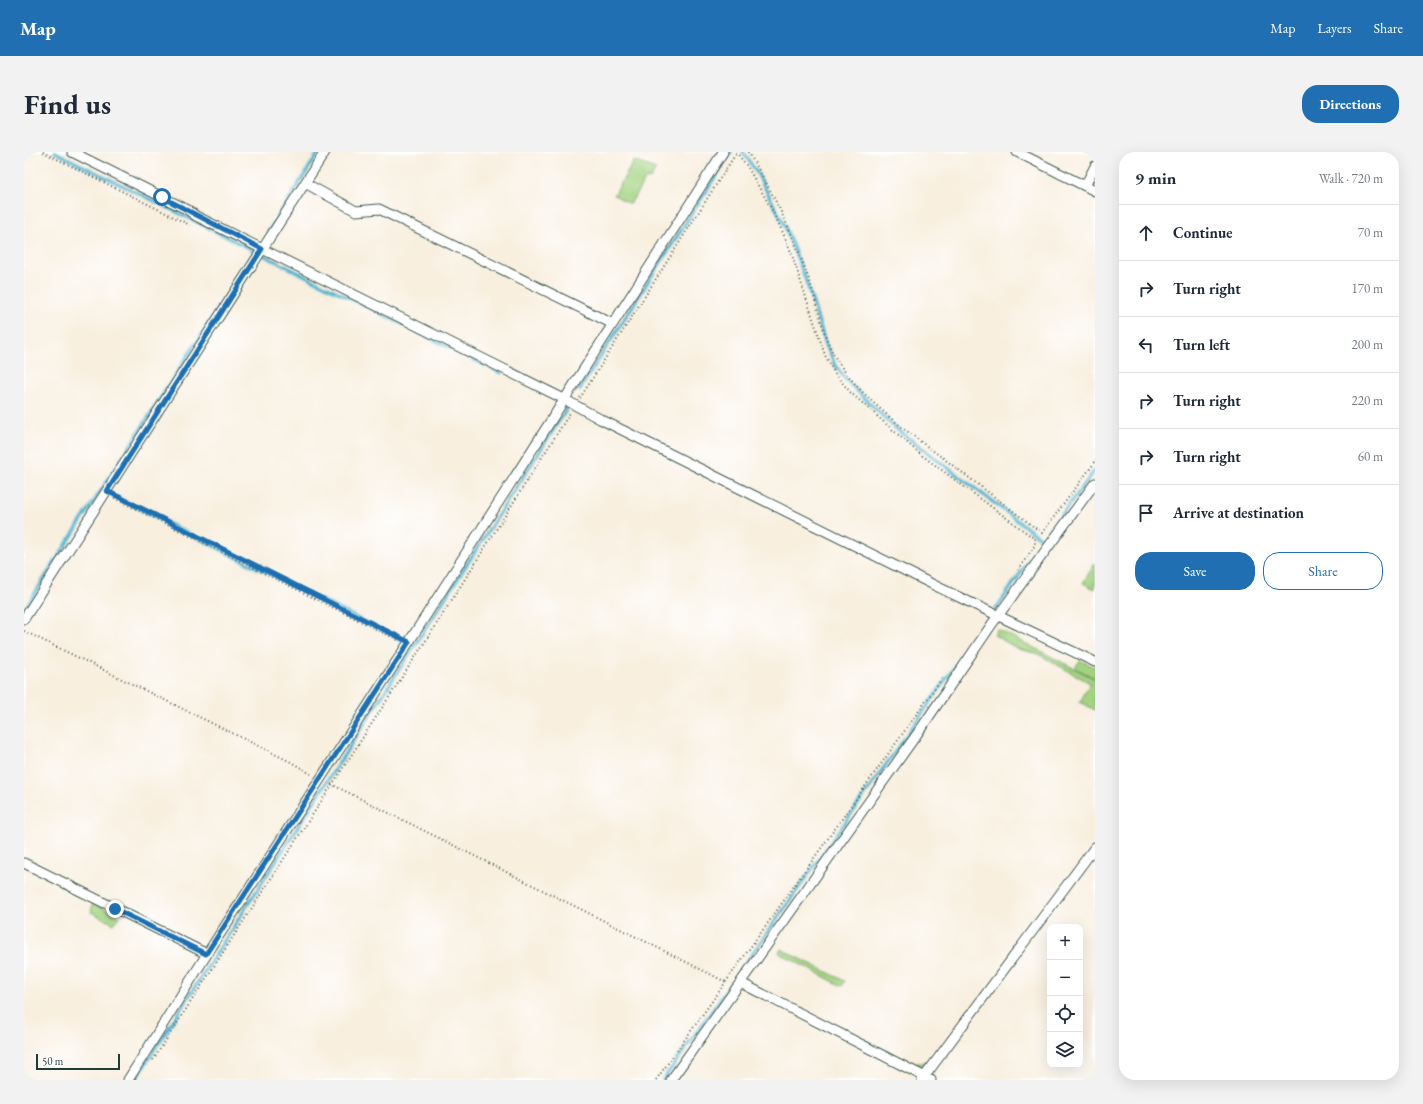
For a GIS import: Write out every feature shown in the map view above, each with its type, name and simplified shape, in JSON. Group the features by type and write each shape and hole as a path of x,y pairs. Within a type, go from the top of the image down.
{"street":[{"path":"72,152 188,210 196,216 564,399 600,420 940,588 1095,662"},
{"path":"24,619 325,152"},
{"path":"128,1080 206,954 408,644 723,152"},
{"path":"1017,152 1031,155 1095,191"},
{"path":"1085,186 1095,166"},
{"path":"305,184 356,211 379,209 613,324"},
{"path":"671,1080 741,983 996,614 1095,483"},
{"path":"741,983 926,1079 1095,847"},
{"path":"24,863 206,954"}],"path":[{"path":"43,152 191,226"},
{"path":"154,1060 331,784 434,628 737,152 772,210 790,252 825,355 835,374 851,392 920,454 1035,539 1035,545 1014,575"},
{"path":"748,152 772,192 792,232 810,281 828,342 835,357 846,373 890,418 1042,533 1093,469 1095,462"},
{"path":"106,492 408,644"},
{"path":"24,631 291,762 320,779"},
{"path":"656,1080 726,982 729,980 944,674"},
{"path":"331,784 726,982"}],"green space":[{"path":"634,161 656,169 650,179 646,178 630,204 614,195"},
{"path":"1095,563 1095,589 1083,583"},
{"path":"997,629 1095,679 1095,710 1080,702 1090,683 1038,654 1018,649 994,635"},
{"path":"1080,660 1095,667 1095,678 1075,668"},
{"path":"93,903 120,917 114,924 91,912"},
{"path":"781,949 845,981 842,986 779,953"},
{"path":"839,1026 908,1062 926,1062 939,1050 927,1066 915,1070 834,1029"}],"waterway":[{"path":"55,152 257,252"},
{"path":"268,232 319,152"},
{"path":"579,390 731,152"},
{"path":"743,152 757,173 784,224 805,278 826,345 835,365 847,381 894,427 1043,540"},
{"path":"24,610 256,250"},
{"path":"263,255 501,373"},
{"path":"135,1080 568,407 565,406"},
{"path":"663,1080 996,609 1043,540 1095,470"},
{"path":"110,494 405,642"}],"route":[{"path":"115,909 206,954 409,642 107,491 262,249 162,197"}]}
